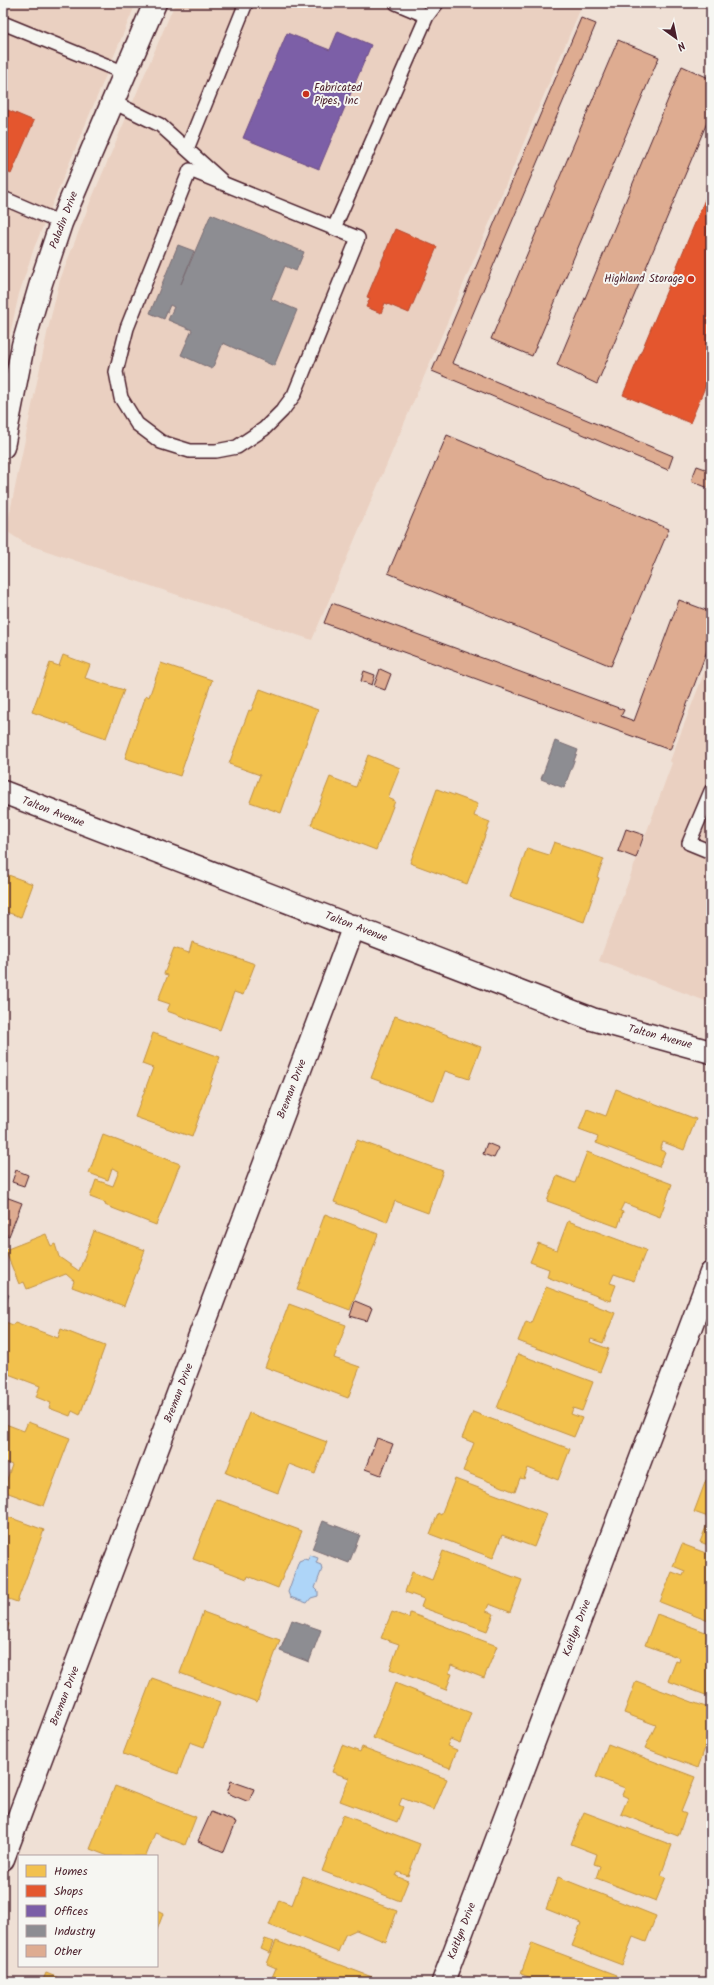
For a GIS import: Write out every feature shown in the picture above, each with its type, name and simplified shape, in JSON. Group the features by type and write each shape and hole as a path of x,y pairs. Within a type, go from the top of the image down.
{"street":[{"name":"Paladin Drive","path":"3,447 23,345 41,283 61,223 155,3"},
{"name":"Talton Avenue","path":"3,792 592,1019 711,1052"},
{"name":"Breman Drive","path":"3,1859 354,926"},
{"name":"Kaitlyn Drive","path":"443,1982 711,1273"}],"lane":[{"path":"187,148 246,3"},
{"path":"396,3 427,16"},
{"path":"334,228 427,16 437,3"},
{"path":"3,23 125,73"},
{"path":"113,102 160,125 228,186"},
{"path":"190,170 334,228 358,238 294,395 282,411 264,429 237,447 216,451 190,450 161,442 137,424 121,398 116,372 127,328 190,170"},
{"path":"3,198 61,223"},
{"path":"711,791 689,843 711,852"}],"shaded area":[{"path":"3,3 136,3 34,248 19,294 3,365"},
{"path":"175,3 583,3 312,640 26,544 6,531 48,329 60,280 89,205"},
{"path":"711,655 711,1003 599,961 672,763 670,761"}],"water":[{"path":"310,1555 318,1558 316,1563 321,1565 322,1569 315,1588 318,1591 318,1596 311,1598 307,1603 290,1597 288,1592 299,1561 304,1559 308,1560"}],"building: Homes":[{"path":"63,655 90,665 85,678 124,690 106,738 32,712 50,663 59,666"},
{"path":"161,663 212,680 180,776 125,758 146,695 149,697"},
{"path":"260,689 318,710 281,813 250,802 260,775 229,764 249,710 251,711"},
{"path":"368,755 400,768 388,798 395,801 376,850 311,825 330,777 356,787"},
{"path":"437,789 478,804 474,816 490,822 467,884 410,863"},
{"path":"554,842 604,859 597,877 599,878 584,922 510,897 527,848 549,855"},
{"path":"3,873 33,884 21,917 3,911"},
{"path":"192,942 255,964 243,995 234,992 220,1030 167,1011 170,1004 158,1000 168,975 164,974 174,948 189,953"},
{"path":"395,1016 481,1047 469,1079 445,1071 434,1101 371,1078"},
{"path":"153,1033 220,1057 192,1137 135,1117 153,1068 142,1064"},
{"path":"616,1089 696,1119 684,1150 663,1142 660,1150 665,1152 659,1167 596,1143 598,1137 579,1130 587,1109 606,1116"},
{"path":"103,1135 180,1164 156,1225 107,1206 105,1205 106,1203 90,1197 96,1180 113,1186 119,1171 112,1168 108,1180 89,1173"},
{"path":"357,1140 443,1171 428,1213 395,1201 387,1222 334,1202"},
{"path":"587,1152 672,1184 660,1217 624,1203 620,1211 623,1212 618,1227 547,1201 557,1176 575,1183"},
{"path":"325,1214 378,1234 350,1310 297,1290"},
{"path":"568,1221 646,1250 634,1281 614,1274 610,1283 616,1285 610,1301 547,1277 549,1269 530,1262 538,1243 557,1250"},
{"path":"94,1231 145,1250 124,1306 72,1287 74,1281 66,1274 27,1289 24,1282 19,1284 5,1250 46,1234 51,1246 55,1244 59,1257 79,1271"},
{"path":"546,1287 615,1313 603,1343 591,1339 590,1342 609,1349 600,1372 518,1341 526,1321 531,1323"},
{"path":"289,1304 346,1325 334,1358 360,1367 348,1398 265,1367"},
{"path":"3,1321 13,1325 15,1322 58,1338 61,1329 105,1346 80,1415 72,1411 70,1416 49,1408 51,1403 36,1397 40,1386 3,1372"},
{"path":"518,1354 593,1382 582,1411 573,1408 571,1414 582,1418 574,1437 497,1408"},
{"path":"473,1412 570,1449 558,1480 528,1468 524,1479 520,1478 515,1492 463,1471 474,1443 462,1438"},
{"path":"249,1413 327,1442 315,1474 289,1464 278,1493 226,1473"},
{"path":"28,1422 70,1438 44,1506 3,1491 12,1465 3,1461 3,1423 24,1431"},
{"path":"455,1479 547,1514 534,1547 502,1535 493,1558 430,1534 438,1513 441,1515"},
{"path":"706,1480 711,1482 711,1518 694,1512"},
{"path":"216,1499 302,1531 278,1588 248,1576 247,1579 193,1559"},
{"path":"3,1515 44,1530 17,1602 3,1597"},
{"path":"708,1522 711,1524 711,1546 700,1542"},
{"path":"682,1544 711,1555 711,1622 660,1602 672,1572 683,1576 685,1571 673,1566"},
{"path":"443,1551 522,1580 510,1612 489,1604 486,1611 494,1614 487,1631 421,1607 424,1599 405,1592 412,1572 432,1580"},
{"path":"203,1612 280,1640 257,1702 180,1673"},
{"path":"392,1612 409,1618 410,1613 497,1646 484,1678 451,1665 449,1673 452,1674 446,1690 390,1669 399,1644 381,1638"},
{"path":"657,1614 711,1634 711,1697 668,1681 676,1661 679,1662 680,1658 645,1645"},
{"path":"3,1621 9,1624 3,1639"},
{"path":"152,1678 220,1702 204,1747 190,1742 178,1774 123,1754"},
{"path":"636,1681 711,1709 711,1740 708,1739 698,1768 645,1748 656,1725 624,1713"},
{"path":"395,1683 471,1713 460,1743 450,1739 447,1746 457,1750 450,1768 373,1738"},
{"path":"608,1744 695,1777 681,1812 686,1814 678,1836 621,1814 628,1798 622,1795 625,1788 596,1777"},
{"path":"342,1745 360,1752 362,1747 447,1779 434,1810 402,1798 399,1805 403,1807 397,1822 340,1801 349,1778 332,1772"},
{"path":"115,1786 196,1817 185,1845 155,1833 146,1855 105,1855 90,1849"},
{"path":"584,1812 672,1845 661,1875 666,1877 656,1901 596,1878 600,1866 594,1864 597,1854 571,1844"},
{"path":"343,1815 420,1844 408,1876 398,1872 396,1876 408,1881 400,1901 322,1871"},
{"path":"303,1876 397,1911 386,1942 356,1930 345,1935 338,1952 269,1925 279,1900 292,1905"},
{"path":"558,1877 656,1916 646,1942 633,1937 622,1965 572,1946 581,1923 546,1909"},
{"path":"158,1912 163,1914 158,1927"},
{"path":"265,1939 274,1942 270,1953 261,1949"},
{"path":"276,1941 372,1977 370,1982 270,1982 276,1968 267,1964"},
{"path":"532,1943 617,1975 615,1980 622,1982 542,1982 521,1974"},
{"path":"46,1973 69,1982 42,1982"}],"building: Shops":[{"path":"3,108 34,121 11,174 3,170"},
{"name":"Highland Storage","path":"711,185 711,373 690,423 623,395"},
{"path":"395,229 437,247 409,313 385,303 381,313 366,307 370,298 367,297"}],"building: Offices":[{"name":"Fabricated Pipes, Inc","path":"338,31 371,45 319,169 243,138 287,33 330,50"}],"building: Industry":[{"path":"211,214 304,252 296,271 285,266 271,299 297,310 274,366 223,343 212,369 181,355 192,330 168,320 174,307 170,305 164,319 150,313 178,245 194,251 181,284"},
{"path":"555,741 578,750 564,788 541,779"},
{"path":"3,1293 9,1295 3,1311"},
{"path":"323,1521 360,1535 349,1563 312,1549"},
{"path":"292,1620 321,1630 309,1662 280,1651"}],"building: Other":[{"path":"581,18 596,24 452,363 673,456 668,470 432,371"},
{"path":"618,40 659,57 532,356 491,339"},
{"path":"682,66 711,79 711,113 597,384 557,365"},
{"path":"447,435 669,529 611,666 388,573"},
{"path":"697,466 711,471 711,489 691,481"},
{"path":"679,600 711,612 711,640 670,750 324,623 332,603 624,710 621,716 634,721"},
{"path":"380,669 391,674 385,690 374,686"},
{"path":"364,671 375,675 372,685 361,681"},
{"path":"626,829 644,835 636,858 618,851"},
{"path":"487,1143 499,1148 494,1158 483,1154"},
{"path":"16,1170 28,1175 24,1186 12,1182"},
{"path":"3,1196 22,1203 9,1236 3,1233"},
{"path":"355,1301 372,1308 367,1321 350,1316"},
{"path":"377,1438 393,1444 381,1475 365,1469"},
{"path":"231,1781 254,1789 249,1802 227,1793"},
{"path":"211,1812 236,1822 224,1852 198,1841"}],"place":[{"name":"Fabricated Pipes, Inc","path":"306,94"},
{"name":"Highland Storage","path":"691,279"}]}
